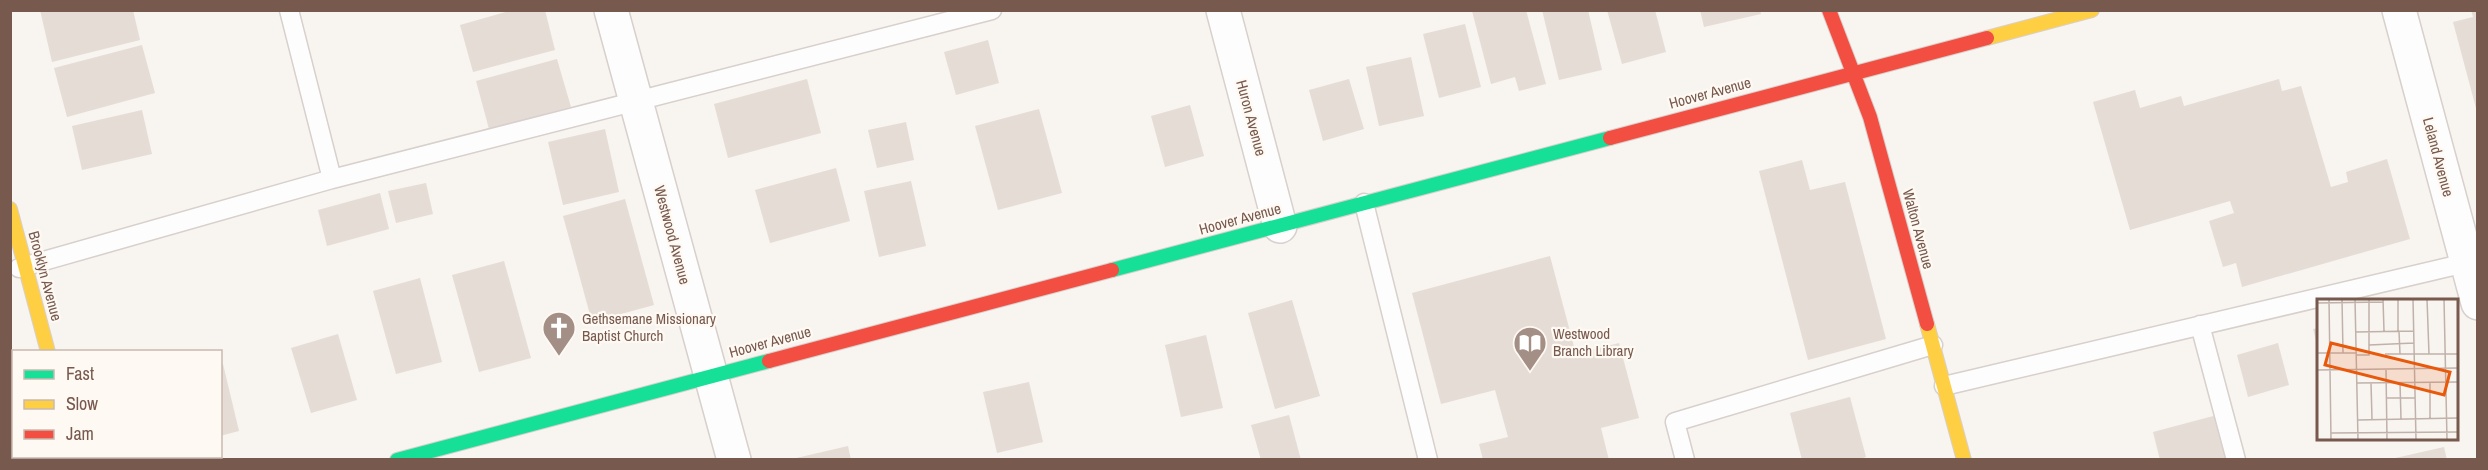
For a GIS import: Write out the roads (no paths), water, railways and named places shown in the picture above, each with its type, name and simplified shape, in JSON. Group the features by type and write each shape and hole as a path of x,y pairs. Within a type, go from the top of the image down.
{"street":[{"name":"Westwood Avenue","path":"611,10 709,375 734,459"},
{"name":"Huron Avenue","path":"1223,10 1280,226"},
{"name":"Walton Avenue","path":"1829,10 1870,117 1964,459"},
{"name":"Hoover Avenue","path":"407,458 709,375 2092,10"},
{"name":"Leland Avenue","path":"2399,10 2472,261 2478,303"},
{"name":"Brooklyn Avenue","path":"10,209 18,268 48,350"}],"lane":[{"path":"289,10 332,179"},
{"path":"18,268 332,179 636,103 923,19 992,10"},
{"path":"1364,203 1428,459"},
{"path":"1944,386 2472,261"},
{"path":"2200,325 2236,459"},
{"path":"1685,459 1675,423 1933,345"}],"place":[{"name":"Gethsemane Missionary Baptist Church","path":"559,357"},
{"name":"Westwood Branch Library","path":"1530,372"}]}
